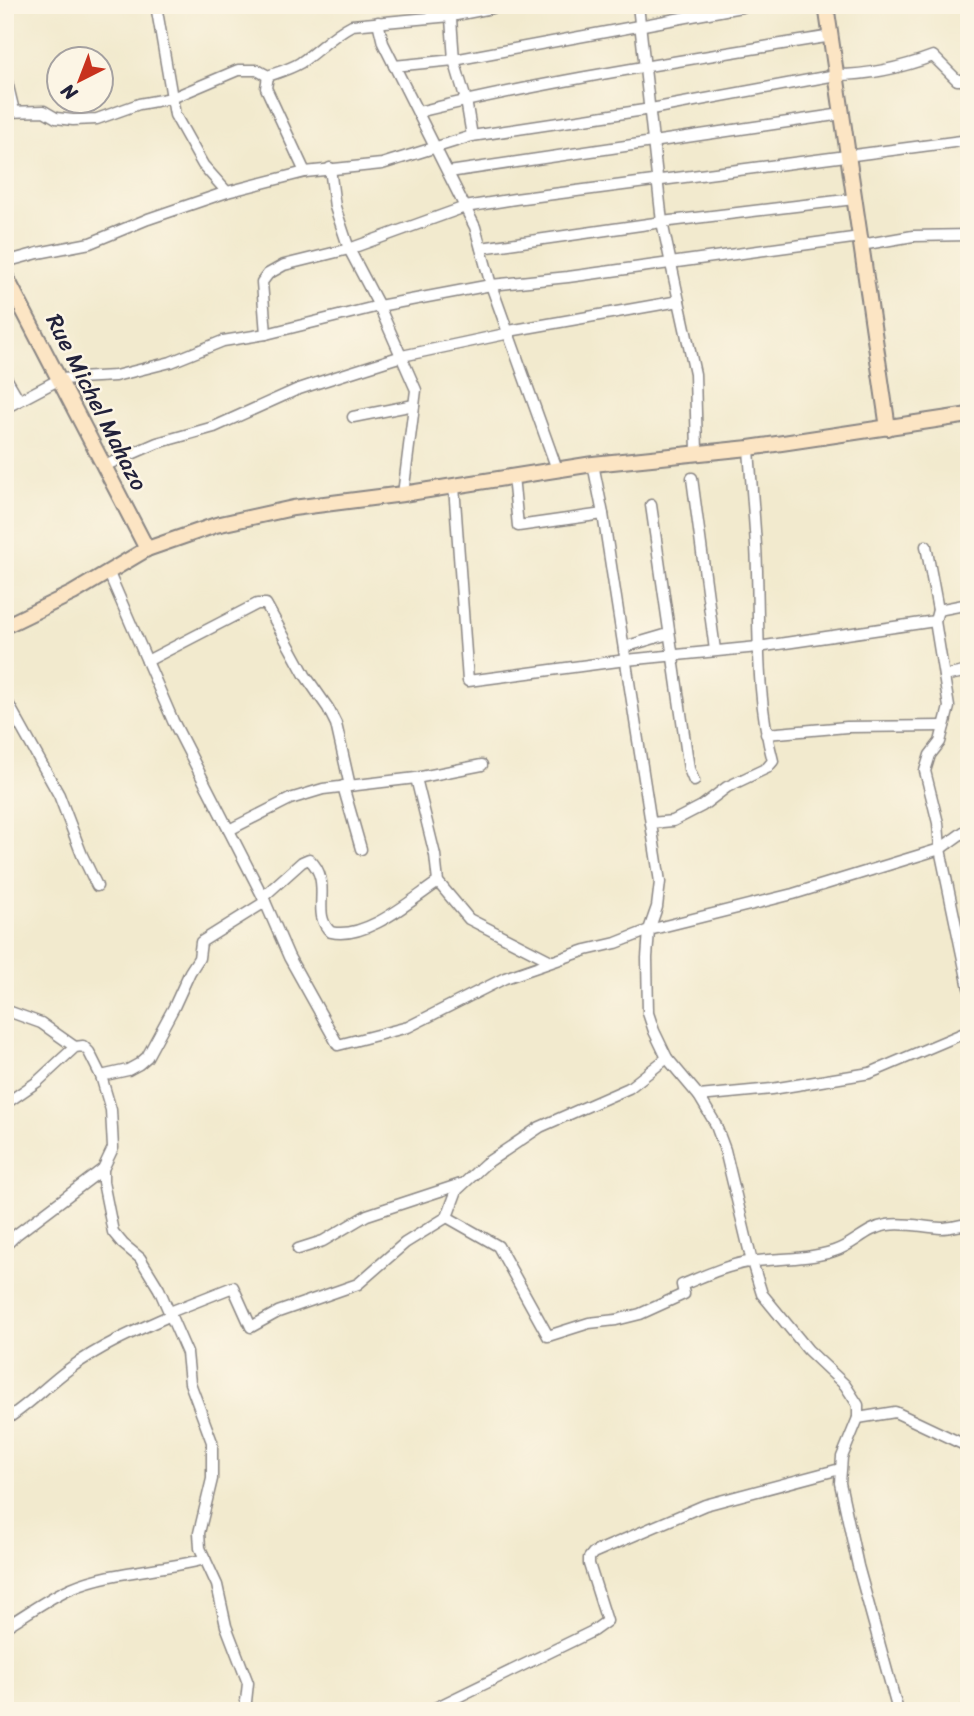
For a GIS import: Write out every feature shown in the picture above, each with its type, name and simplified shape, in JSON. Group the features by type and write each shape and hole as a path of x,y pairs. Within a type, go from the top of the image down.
{"main road":[{"path":"826,5 888,428"},
{"name":"Rue Michel Mahazo","path":"5,275 147,550"},
{"path":"5,626 73,593 147,550 216,525 241,519 293,508 403,494 557,469 749,448 969,415"}],"street":[{"path":"156,5 175,115 203,166 227,192"},
{"path":"5,74 10,112 44,111 56,118 73,120 97,118 139,104 172,98 238,70 257,70 268,76 291,68 338,32 352,25 450,10 507,5"},
{"path":"638,5 662,222 695,374 697,452"},
{"path":"394,66 454,60 752,5"},
{"path":"450,10 454,60 466,100 472,136"},
{"path":"378,22 383,43 475,227 491,285 557,469"},
{"path":"418,112 466,100 831,36"},
{"path":"5,262 90,243 148,219 227,192 305,172 382,164 436,145 472,136 651,109 836,75 904,67 933,56 957,80 969,80"},
{"path":"268,76 266,88 305,172"},
{"path":"449,172 842,114"},
{"path":"266,334 262,282 268,274 284,265 349,249 465,207 969,140"},
{"path":"330,168 335,207 349,249 379,306 416,390 403,494"},
{"path":"481,248 662,222 854,199"},
{"path":"5,408 60,379 115,376 172,362 223,341 266,334 379,306 491,285 568,278 670,262 860,241 969,235"},
{"path":"104,466 157,443 214,427 296,390 402,356 509,332 679,301"},
{"path":"5,376 19,400"},
{"path":"353,417 414,405"},
{"path":"651,823 673,821 702,806 727,787 767,768 773,761 766,734 758,647 756,547 749,448"},
{"path":"593,464 660,882 657,907 649,930 649,1013 667,1058 699,1096 715,1122 725,1150 751,1262 766,1301 808,1350 845,1385 858,1405 858,1418 842,1457 840,1469 843,1500 858,1566 898,1711"},
{"path":"513,476 518,526 603,514"},
{"path":"692,478 715,650"},
{"path":"454,485 468,681 674,654 758,647 937,615 969,604"},
{"path":"651,505 689,769 694,781"},
{"path":"926,546 949,706 940,742 930,755 925,771 938,823 940,849 969,988"},
{"path":"108,572 173,721 264,900 289,957 338,1045 408,1027 505,978 551,961 616,943 649,930 793,894 940,849 969,828"},
{"path":"147,661 257,604 265,604 304,675 336,724 360,849"},
{"path":"624,646 665,635"},
{"path":"944,676 969,671"},
{"path":"5,698 59,794 97,886"},
{"path":"766,734 847,727 944,726"},
{"path":"229,830 290,799 346,786 416,778 482,765"},
{"path":"416,778 435,855 438,882 470,919 551,961"},
{"path":"101,1076 128,1070 147,1056 199,958 201,942 264,900 302,862 309,859 313,863 323,884 323,922 331,932 367,929 438,882"},
{"path":"5,1010 41,1023 75,1047 86,1048 101,1076 111,1110 113,1148 103,1169 103,1182 113,1232 117,1239 141,1258 171,1313 187,1353 190,1383 212,1442 212,1479 199,1534 200,1548 217,1585 226,1626 248,1683 245,1711"},
{"path":"699,1096 772,1089 870,1073 969,1031"},
{"path":"5,1104 37,1082 75,1047"},
{"path":"5,1420 20,1411 75,1365 114,1342 171,1313 233,1287 251,1327 278,1312 358,1284 405,1243 447,1217 461,1184 485,1164 530,1133 629,1088 667,1058"},
{"path":"5,1246 103,1169"},
{"path":"298,1249 323,1241 367,1215 461,1184"},
{"path":"447,1217 498,1246 548,1336 589,1323 639,1314 684,1294 682,1285 728,1266 806,1259 853,1244 870,1230 887,1225 910,1224 941,1228 967,1226"},
{"path":"858,1418 895,1412 969,1447"},
{"path":"429,1711 593,1631 607,1621 589,1564 593,1553 705,1505 840,1469"},
{"path":"5,1627 73,1587 131,1572 174,1567 205,1559"},
{"path":"962,1711 969,1708"}]}
